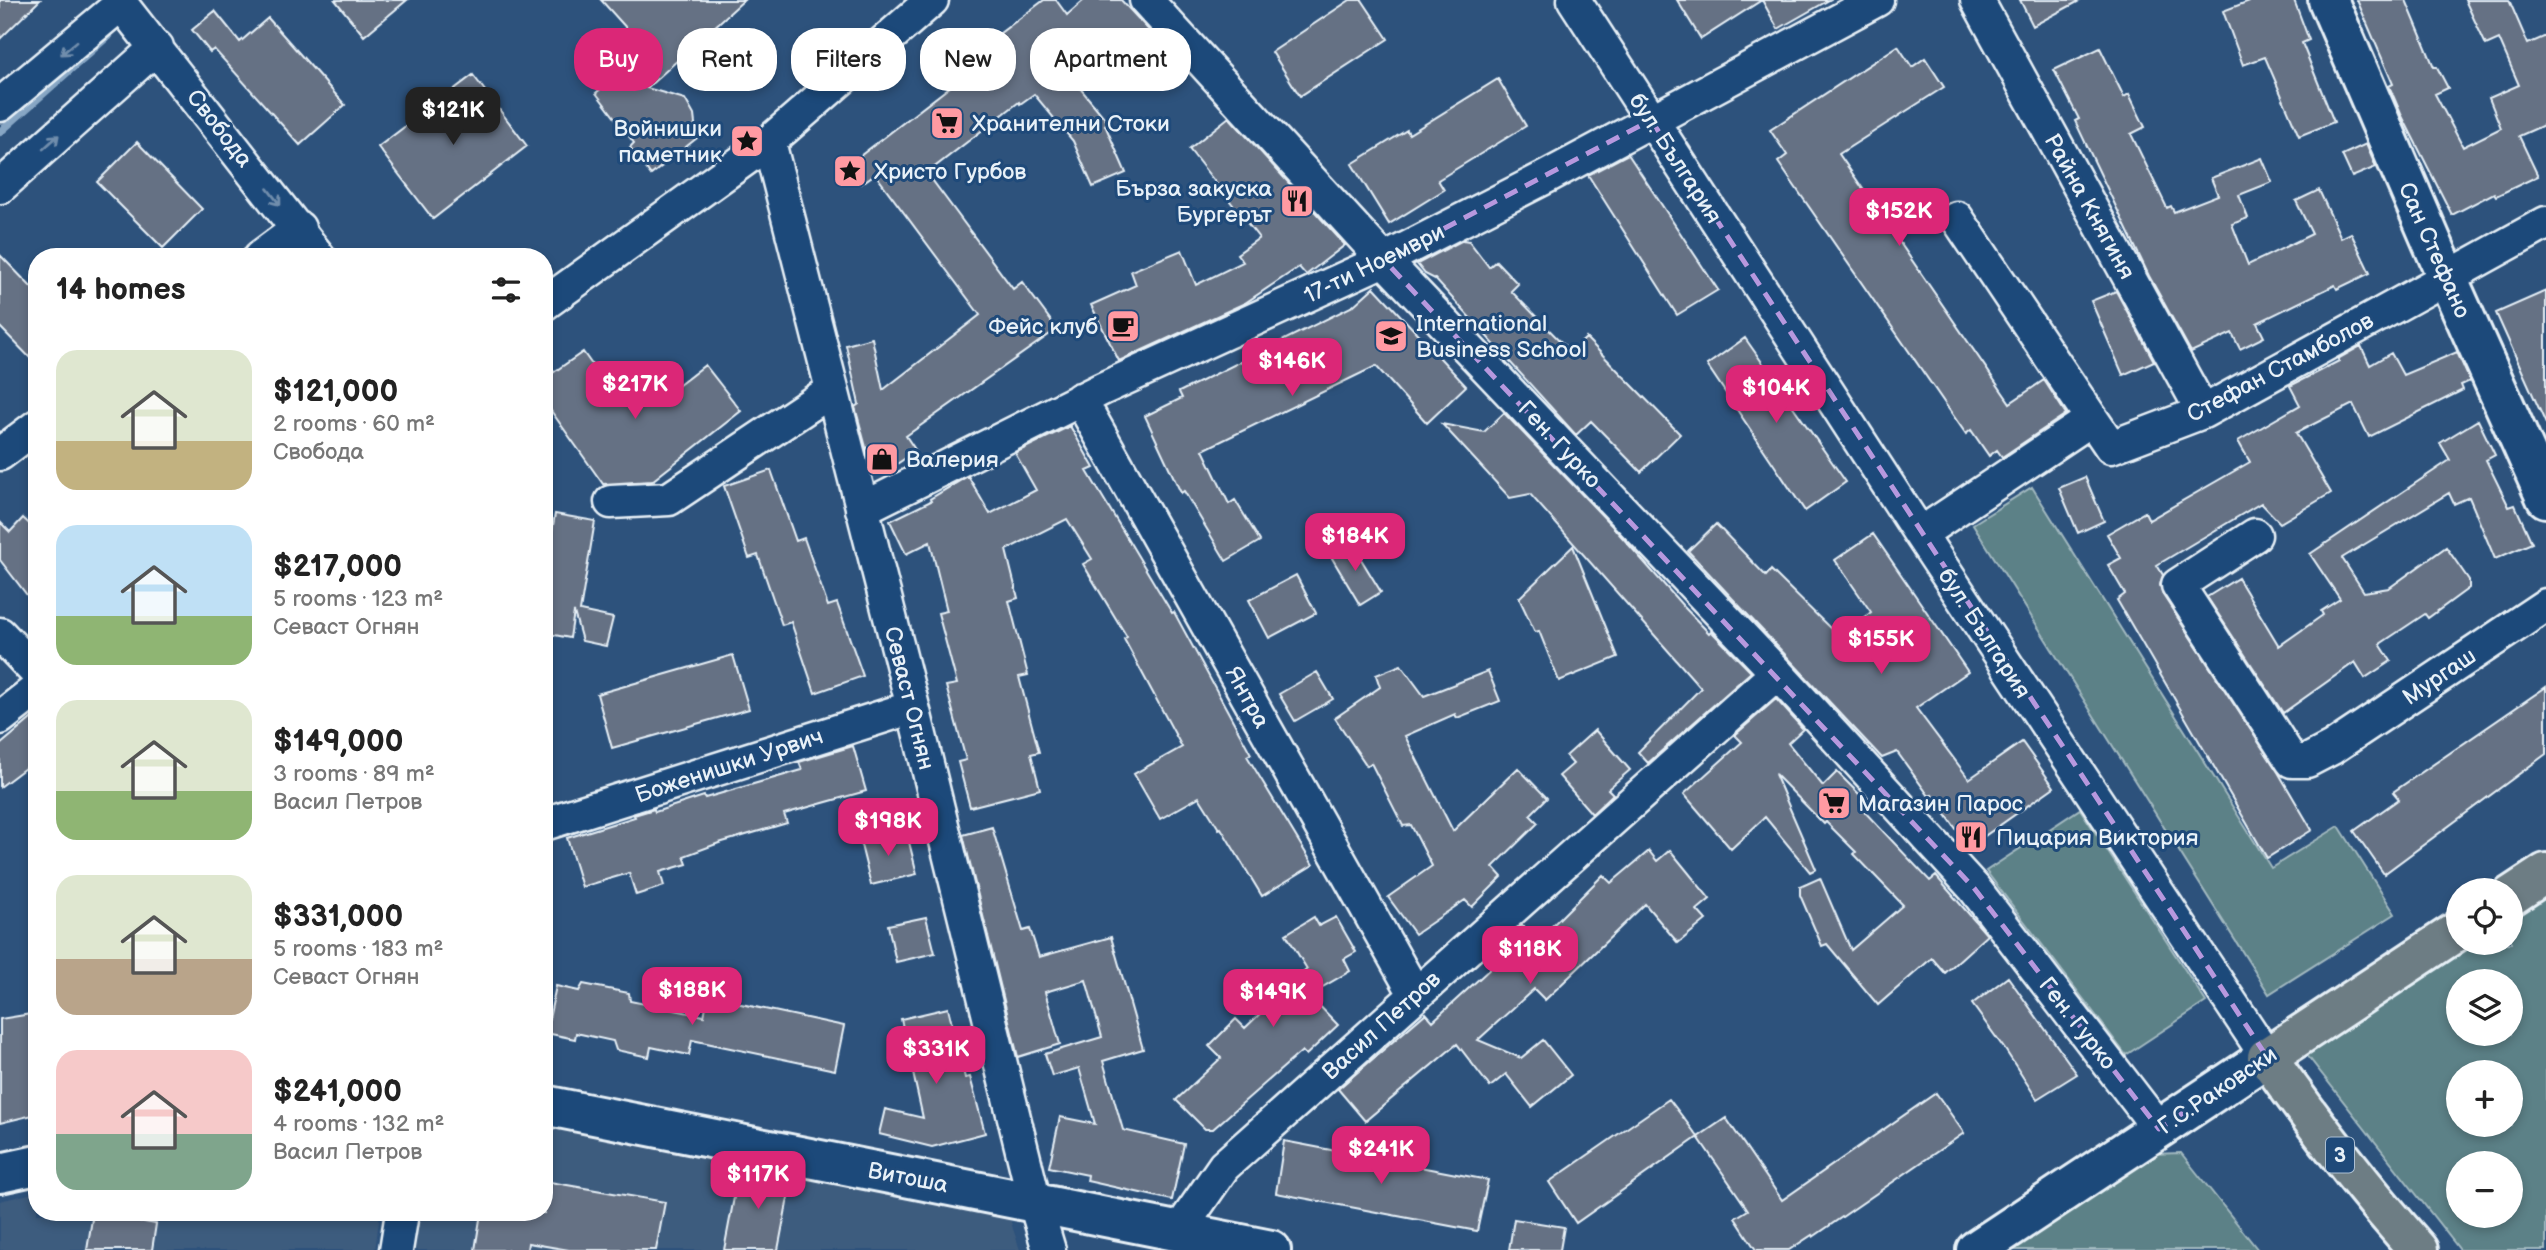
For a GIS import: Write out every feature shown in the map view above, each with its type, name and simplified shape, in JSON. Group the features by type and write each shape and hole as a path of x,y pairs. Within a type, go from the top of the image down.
{"main road":[{"path":"2523,888 2546,873"},
{"name":"Г.С.Раковски","path":"2267,1057 2446,939"},
{"name":"бул. България","path":"2267,1057 2302,1107 2418,1250"}],"street":[{"path":"553,298 769,142 932,0"},
{"name":"Ген. Гурко","path":"1146,0 1384,260 1777,673 1973,888 2159,1129"},
{"name":"бул. България","path":"1574,0 1920,534 2267,1057"},
{"name":"17-ти Ноември","path":"862,509 1080,399 1384,260 1877,0"},
{"name":"Райна Княгиня","path":"1977,0 2203,412"},
{"name":"Сан Стефано","path":"2328,0 2446,277 2546,498"},
{"path":"0,105 120,2"},
{"name":"Свобода","path":"120,2 313,248"},
{"path":"0,187 156,47"},
{"name":"Севаст Огнян","path":"769,142 1049,1250"},
{"path":"1920,534 2092,419 1957,218"},
{"name":"Стефан Стамболов","path":"2092,419 2111,447 2203,412 2546,223"},
{"path":"272,248 299,228"},
{"path":"611,502 669,499 832,390"},
{"name":"Янтра","path":"1080,399 1415,994"},
{"path":"0,454 28,433"},
{"name":"Мургаш","path":"2255,535 2178,585 2292,761 2307,761 2332,748 2546,606"},
{"path":"0,634 28,664"},
{"name":"Васил Петров","path":"1179,1231 1224,1166 1777,673"},
{"path":"0,718 28,696"},
{"name":"Боженишки Урвич","path":"553,821 913,707"},
{"name":"Г.С.Раковски","path":"1976,1250 2267,1057"},
{"name":"Витоша","path":"553,1107 1271,1250"},
{"path":"0,1173 28,1167"},
{"path":"396,1250 401,1221"}],"highlighted area":[{"path":"1651,120 2267,1057 2159,1129 1974,888 1384,260"}],"shaded area":[{"path":"553,1121 1003,1198 1020,1250 414,1250 418,1221 553,1221"},
{"path":"28,1194 28,1221 379,1221 375,1250 0,1250 0,1201"}],"green space":[{"path":"2032,487 2271,868 2339,826 2395,914 2269,994 1973,524"},
{"path":"2080,809 2206,1002 2126,1055 1986,871"},
{"path":"2546,894 2546,1250 2460,1250 2307,1055 2455,955 2523,955 2523,910"},
{"path":"2181,1153 2258,1250 1999,1250 2151,1154"}],"building":[{"path":"0,0 40,0 0,39"},
{"path":"335,0 407,0 364,36"},
{"path":"601,0 744,0 713,28 677,28 677,61 663,73 663,28 626,28"},
{"path":"1044,0 1056,0 1067,15 1084,0 1121,0 1147,28 1030,28 1030,91 1082,91 1108,122 1105,125 1126,173 1093,187 1073,141 1034,94 1020,104 1019,102 927,173 1013,289 1022,282 1057,329 906,436 916,451 885,472 870,462 855,407 859,404 846,345 872,338 883,390 980,315 875,174 861,184 847,166 944,91 1016,91 1016,28 1007,28"},
{"path":"1350,0 1362,0 1388,39 1300,96 1272,52"},
{"path":"1677,0 1762,0 1701,39"},
{"path":"1762,0 1829,0 1778,29"},
{"path":"2020,0 2081,0 2033,26"},
{"path":"2252,0 2294,0 2309,40 2302,43 2334,122 2299,136 2265,57 2243,65 2223,11"},
{"path":"2357,0 2406,0 2434,67 2437,67 2448,88 2435,94 2463,147 2501,128 2489,98 2519,85 2499,39 2486,45 2465,0 2509,0 2528,44 2546,36 2546,124 2519,136 2538,176 2496,196 2494,193 2452,215 2401,114 2389,86 2393,84"},
{"path":"215,11 240,42 268,18 345,105 300,145 214,49 210,52 192,30"},
{"path":"1898,46 1912,67 1925,58 1944,87 1839,154 2010,403 2044,380 2066,414 2002,457 1997,450 1989,456 1971,430 1966,434 1778,162 1787,155 1770,130"},
{"path":"2100,48 2124,97 2129,94 2145,127 2131,134 2167,208 2171,206 2174,212 2218,195 2211,178 2262,158 2272,182 2239,195 2248,218 2232,224 2248,265 2312,234 2296,201 2319,190 2341,238 2351,233 2370,273 2337,289 2335,285 2257,323 2264,337 2240,349 2232,333 2191,352 2149,276 2075,121 2079,119 2054,70"},
{"path":"473,75 527,146 433,219 378,147"},
{"path":"1498,79 1526,126 1438,180 1444,190 1389,224 1352,164 1407,130 1409,134"},
{"path":"657,91 685,99 694,115 692,133 697,138 651,175 630,147 634,143 596,93"},
{"path":"1229,117 1345,245 1306,275 1299,267 1245,303 1119,361 1091,305 1136,285 1131,271 1182,250 1196,285 1243,262 1237,254 1259,238 1189,149"},
{"path":"137,142 202,209 163,248 97,182"},
{"path":"2366,144 2376,167 2352,177 2342,155"},
{"path":"1628,154 1718,290 1677,315 1588,175"},
{"path":"1463,240 1469,241 1489,267 1496,261 1518,284 1511,291 1571,352 1586,338 1680,434 1641,472 1591,421 1576,435 1435,279 1425,274 1417,264"},
{"path":"0,255 28,284 28,356 0,327"},
{"path":"1374,287 1466,386 1427,423 1376,366 1203,450 1229,504 1235,500 1260,541 1226,561 1184,491 1181,493 1145,416 1182,398 1179,392 1353,306"},
{"path":"2116,291 2154,361 2123,375 2091,301"},
{"path":"2546,291 2546,424 2496,313"},
{"path":"1745,338 1846,482 1805,511 1707,365"},
{"path":"2361,346 2370,365 2391,353 2403,375 2457,352 2470,381 2461,385 2463,390 2369,437 2353,404 2296,433 2331,493 2280,523 2261,503 2157,565 2163,575 2160,585 2163,595 2278,772 2312,830 2267,858 2117,600 2125,594 2108,565 2121,558 2107,534 2145,512 2149,520 2250,462 2238,441 2300,405 2290,386 2339,361 2338,359"},
{"path":"583,352 617,400 652,406 705,365 741,411 652,481 603,484 553,414 553,373"},
{"path":"1504,413 1614,528 1683,606 1751,672 1648,763 1638,752 1701,688 1530,494 1510,498 1442,424 1484,432"},
{"path":"2478,420 2495,455 2486,460 2509,507 2515,505 2532,543 2495,559 2469,497 2454,504 2449,493 2342,558 2364,592 2389,588 2446,547 2469,580 2469,588 2428,618 2425,614 2380,644 2391,661 2365,678 2355,662 2283,713 2207,597 2238,578 2279,646 2323,615 2321,611 2340,599 2310,554 2450,460 2440,443"},
{"path":"1070,426 1094,468 1087,471 1172,613 1174,612 1251,754 1247,756 1313,865 1262,896 1199,797 1160,819 1134,774 1182,747 1124,639 1127,637 1083,564 1092,559 1067,519 1006,550 1018,598 1009,601 1028,675 1019,677 1039,752 1031,754 1040,789 970,807 958,762 966,760 946,686 957,684 938,613 947,611 930,542 906,554 890,521 931,501 930,499 968,476 990,514 1036,490 1015,453"},
{"path":"771,470 796,541 804,538 828,606 837,603 863,676 815,693 791,622 782,625 758,555 749,558 724,486"},
{"path":"2085,477 2104,521 2078,533 2059,488"},
{"path":"555,514 595,521 580,611 613,618 606,646 582,641 574,612 570,638 553,635"},
{"path":"23,518 28,523 28,596 0,560 0,522 10,532"},
{"path":"1716,524 1766,576 1771,570 1841,639 1871,612 1835,560 1873,534 1968,672 1916,708 1969,779 2022,742 2054,787 1969,847 1897,752 1882,758 1688,551"},
{"path":"1350,541 1381,592 1360,605 1329,553"},
{"path":"1573,546 1618,657 1559,681 1539,631 1535,632 1519,598"},
{"path":"1296,575 1316,613 1269,638 1249,600"},
{"path":"733,655 749,709 612,748 597,694"},
{"path":"1401,665 1424,696 1488,671 1500,701 1457,718 1455,714 1405,736 1453,831 1518,768 1547,798 1530,815 1538,823 1493,867 1502,877 1472,907 1465,900 1415,934 1388,897 1432,866 1411,825 1403,826 1371,763 1367,766 1335,718 1380,687 1376,675"},
{"path":"1317,672 1333,699 1295,721 1279,694"},
{"path":"2546,687 2546,754 2384,874 2354,831 2399,799 2393,792"},
{"path":"1776,699 1803,729 1788,743 1823,786 1837,772 1867,802 1861,808 1930,881 1936,876 1987,935 1945,973 1932,958 1878,1005 1827,944 1822,946 1800,895 1800,887 1820,878 1851,950 1903,905 1854,854 1856,852 1775,774 1816,869 1810,872 1765,817 1731,849 1684,794 1742,742 1735,735"},
{"path":"28,722 28,766 0,787 0,745"},
{"path":"1595,730 1630,770 1608,789 1613,794 1592,814 1559,776 1573,764 1566,756"},
{"path":"853,746 866,791 784,814 787,823 684,856 687,864 660,872 664,886 636,895 629,873 582,887 567,838 654,809 655,812 802,770 799,762"},
{"path":"992,827 1023,931 1030,929 1039,957 1111,937 1143,1049 1103,1061 1123,1130 1184,1144 1172,1200 1087,1181 1088,1175 1049,1167 1060,1117 1095,1124 1079,1068 1052,1076 1045,1054 1102,1037 1086,980 1045,992 1060,1044 1018,1057 963,835"},
{"path":"906,830 917,874 871,885 860,841"},
{"path":"1670,850 1710,899 1697,910 1706,920 1678,943 1645,904 1545,1000 1534,989 1478,1040 1521,1058 1543,1040 1571,1075 1532,1107 1506,1074 1490,1087 1457,1044 1365,1121 1338,1089 1426,1013 1433,1021 1504,956 1497,949 1522,925 1537,941 1603,875 1611,883 1649,851 1657,861"},
{"path":"926,917 935,953 896,962 888,925"},
{"path":"1314,917 1319,926 1336,917 1356,952 1344,959 1350,971 1309,995 1338,1025 1306,1055 1302,1051 1213,1129 1205,1129 1176,1100 1221,1058 1209,1046 1236,1019 1245,1028 1307,969 1286,934"},
{"path":"2008,977 2077,1074 2037,1099 1972,1004"},
{"path":"583,984 629,993 630,1001 704,1016 708,997 844,1026 835,1070 692,1040 689,1055 651,1047 649,1057 616,1050 613,1041 576,1033 575,1039 553,1034 553,1000 556,986 579,991"},
{"path":"948,1008 965,1078 970,1077 985,1133 932,1147 879,1134 885,1109 923,1118 901,1019"},
{"path":"28,1014 28,1116 0,1123 0,1019"},
{"path":"1936,1093 1964,1133 1813,1237 1812,1235 1789,1250 1756,1250 1735,1218 1748,1210 1698,1137 1726,1118 1782,1200"},
{"path":"1669,1099 1698,1137 1576,1223 1549,1182"},
{"path":"1284,1141 1488,1180 1477,1231 1276,1193"},
{"path":"740,1166 792,1177 778,1250 724,1250"},
{"path":"553,1183 665,1202 656,1250 569,1250 528,1243 527,1250 475,1250 480,1221 553,1221"},
{"path":"1514,1219 1564,1227 1560,1250 1509,1250"},
{"path":"92,1221 139,1221 156,1224 152,1250 87,1250"}],"waterway":[{"path":"0,132 108,36"}],"place":[{"name":"Хранителни Стоки","path":"947,123"},
{"name":"Войнишки паметник","path":"747,141"},
{"name":"Христо Гурбов","path":"850,171"},
{"name":"Бърза закуска Бургерът","path":"1297,201"},
{"name":"Фейс клуб","path":"1123,326"},
{"name":"International Business School","path":"1391,336"},
{"name":"Валерия","path":"882,459"},
{"name":"Магазин Парос","path":"1834,803"},
{"name":"Пицария Виктория","path":"1971,837"}]}
